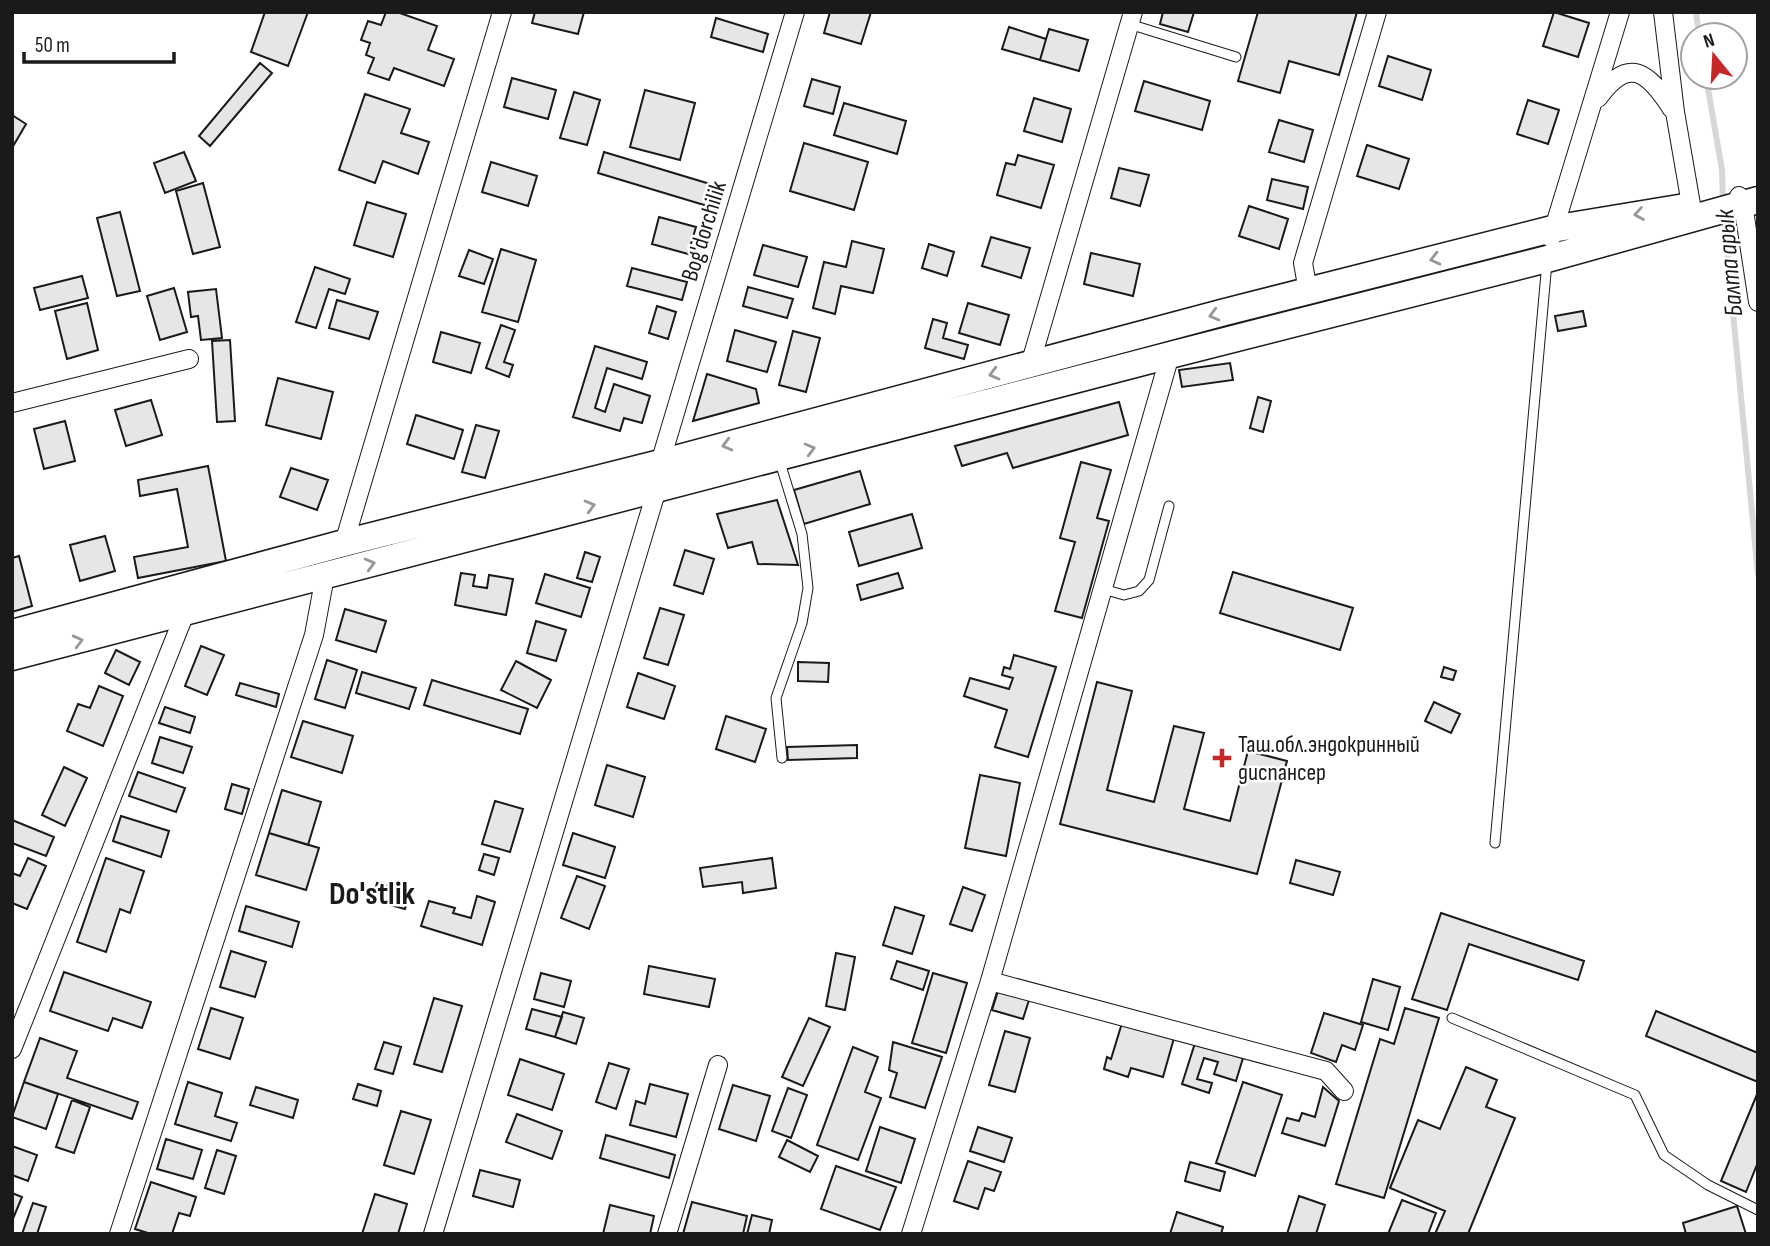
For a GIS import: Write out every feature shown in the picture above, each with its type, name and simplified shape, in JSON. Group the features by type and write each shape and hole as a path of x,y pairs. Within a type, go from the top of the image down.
{"main road":[{"path":"12,633 344,543 658,476 778,457 1547,259 1749,197"},
{"path":"12,657 326,576 1030,365 1308,291 1552,229 1700,211"}],"street":[{"path":"344,543 502,12"},
{"name":"Bog'dorchilik","path":"433,1234 794,12"},
{"path":"1308,291 1303,263 1377,12"},
{"path":"1547,259 1552,229 1620,12"},
{"path":"1663,12 1675,112 1700,211"},
{"path":"1030,365 1131,18"},
{"path":"1591,106 1610,81 1619,75 1633,73 1646,77 1657,85 1675,112"},
{"path":"1749,197 1758,302"},
{"path":"911,1234 990,981 1170,355"},
{"path":"12,403 189,359"},
{"path":"118,1234 314,635 326,576"},
{"path":"12,1049 185,613"},
{"path":"990,981 1326,1071 1344,1091"},
{"path":"667,1234 718,1065"}],"lane":[{"path":"1131,18 1236,57"},
{"path":"1495,843 1547,259"},
{"path":"778,457 802,534 808,588 802,623 776,698 782,758"},
{"path":"1103,589 1124,596 1139,591 1149,580 1169,506"},
{"path":"1452,1018 1634,1095 1664,1155 1708,1185 1758,1210"}],"building":[{"path":"265,12 308,12 288,66 251,52"},
{"path":"386,12 397,12 437,26 428,50 454,59 444,86 394,68 389,80 368,73 374,58 366,55 370,43 361,40 368,21 381,25"},
{"path":"535,12 584,12 578,34 532,23"},
{"path":"830,12 871,12 861,44 824,33"},
{"path":"1163,12 1194,12 1188,32 1160,24"},
{"path":"1258,12 1357,12 1339,75 1289,61 1280,93 1238,81"},
{"path":"1554,12 1589,23 1578,57 1543,46"},
{"path":"716,18 768,34 763,52 711,37"},
{"path":"1009,27 1046,39 1040,60 1002,49"},
{"path":"1049,29 1088,40 1079,71 1040,60"},
{"path":"1388,56 1431,70 1422,100 1379,86"},
{"path":"260,63 272,73 210,146 199,136"},
{"path":"512,78 556,90 548,119 504,107"},
{"path":"812,79 840,87 833,114 804,106"},
{"path":"1144,81 1210,101 1202,130 1135,111"},
{"path":"645,90 695,103 680,160 630,147"},
{"path":"574,92 600,100 587,145 560,138"},
{"path":"365,94 410,109 401,133 429,142 418,174 383,161 375,183 339,170"},
{"path":"1034,98 1071,109 1062,142 1024,131"},
{"path":"1528,100 1559,110 1548,144 1517,134"},
{"path":"844,103 906,121 897,154 834,135"},
{"path":"12,115 26,124 12,148"},
{"path":"1279,120 1313,130 1304,162 1269,152"},
{"path":"804,143 868,162 854,210 790,191"},
{"path":"1367,145 1409,159 1399,189 1357,176"},
{"path":"184,152 196,181 165,193 154,163"},
{"path":"604,152 720,187 714,208 598,173"},
{"path":"1018,155 1054,165 1041,208 997,195 1006,163 1015,165"},
{"path":"491,162 537,176 528,206 482,192"},
{"path":"1119,168 1149,175 1140,206 1111,198"},
{"path":"1272,179 1308,187 1303,209 1267,200"},
{"path":"203,183 220,247 193,254 176,191"},
{"path":"367,202 406,214 393,257 354,245"},
{"path":"1249,206 1288,219 1279,249 1239,236"},
{"path":"120,212 140,291 117,296 97,218"},
{"path":"659,217 696,227 688,254 652,244"},
{"path":"991,237 1030,248 1021,278 982,266"},
{"path":"852,241 884,249 873,293 841,286 835,314 813,308 824,262 846,267"},
{"path":"929,244 954,252 947,276 922,268"},
{"path":"763,245 807,257 798,287 754,275"},
{"path":"501,249 536,260 518,322 482,312"},
{"path":"469,250 493,259 484,284 459,276"},
{"path":"1091,253 1140,264 1133,296 1084,284"},
{"path":"315,267 350,279 345,294 329,289 316,328 296,322"},
{"path":"632,268 687,282 682,300 627,286"},
{"path":"82,276 88,298 40,310 34,288"},
{"path":"748,287 793,299 787,318 743,306"},
{"path":"174,288 187,332 160,340 147,296"},
{"path":"216,289 222,338 201,340 198,316 191,317 188,292"},
{"path":"337,300 378,312 369,339 329,328"},
{"path":"87,303 98,350 67,359 55,311"},
{"path":"968,303 1009,315 1000,345 959,333"},
{"path":"657,306 676,312 668,339 649,333"},
{"path":"1583,311 1586,326 1558,331 1555,316"},
{"path":"933,319 947,323 943,338 968,345 964,359 925,348"},
{"path":"501,325 515,330 504,362 513,365 509,377 486,368"},
{"path":"735,330 776,342 767,372 727,361"},
{"path":"793,331 820,338 806,392 779,385"},
{"path":"441,332 480,343 471,373 433,362"},
{"path":"230,340 235,421 217,422 212,341"},
{"path":"595,346 647,362 642,379 607,368 595,408 605,412 614,384 650,396 642,423 624,418 620,431 573,417"},
{"path":"1230,363 1233,380 1182,387 1179,370"},
{"path":"707,374 756,389 759,403 693,421"},
{"path":"278,378 333,392 321,439 266,425"},
{"path":"1258,397 1271,401 1263,432 1250,428"},
{"path":"151,400 162,435 126,446 115,410"},
{"path":"1119,402 1128,435 1013,468 1007,453 962,466 955,446"},
{"path":"416,415 463,430 454,459 407,444"},
{"path":"65,421 75,461 44,469 34,429"},
{"path":"476,425 499,431 485,478 462,472"},
{"path":"1081,462 1111,470 1097,518 1109,521 1082,618 1055,611 1075,542 1060,538"},
{"path":"208,466 226,561 138,578 134,557 188,547 177,489 140,496 138,480"},
{"path":"291,468 328,480 317,510 280,497"},
{"path":"860,471 870,504 804,524 794,490"},
{"path":"777,500 798,565 758,564 752,542 728,548 717,514"},
{"path":"912,514 922,548 859,566 849,532"},
{"path":"105,536 115,571 80,581 70,545"},
{"path":"685,550 714,559 703,594 674,585"},
{"path":"585,552 600,557 592,582 577,578"},
{"path":"19,556 32,606 12,612 12,558"},
{"path":"1233,572 1353,608 1340,650 1220,613"},
{"path":"461,573 475,575 473,586 487,588 489,575 513,579 506,615 455,605"},
{"path":"898,573 903,588 861,600 857,585"},
{"path":"545,574 590,588 581,617 536,603"},
{"path":"660,608 684,615 668,665 644,658"},
{"path":"345,609 386,621 376,652 336,640"},
{"path":"536,621 566,630 556,661 527,653"},
{"path":"201,646 224,655 207,695 185,686"},
{"path":"116,650 140,662 129,685 105,673"},
{"path":"1014,655 1056,667 1028,757 995,747 1007,710 964,696 970,678 1009,689 1013,678 1002,675 1004,667 1010,669"},
{"path":"327,660 357,670 345,708 315,699"},
{"path":"516,661 551,680 537,708 501,690"},
{"path":"798,662 829,663 828,682 798,681"},
{"path":"1444,667 1456,671 1453,680 1441,677"},
{"path":"362,672 416,688 409,709 356,693"},
{"path":"638,673 675,686 664,719 627,707"},
{"path":"432,680 528,709 520,734 424,705"},
{"path":"1097,682 1132,691 1107,790 1154,802 1174,726 1204,733 1184,809 1230,821 1248,751 1287,761 1257,874 1060,824"},
{"path":"240,683 279,694 276,707 236,695"},
{"path":"99,686 123,696 103,746 67,731 78,704 90,708"},
{"path":"1434,702 1460,714 1451,733 1425,721"},
{"path":"165,707 195,717 190,733 159,723"},
{"path":"726,716 766,729 755,762 716,749"},
{"path":"303,721 353,736 342,773 291,757"},
{"path":"160,737 192,747 183,773 152,763"},
{"path":"857,745 857,758 788,760 787,747"},
{"path":"607,765 645,777 633,817 595,805"},
{"path":"64,767 87,778 65,826 42,815"},
{"path":"138,772 185,788 176,812 129,796"},
{"path":"980,775 1020,783 1006,856 965,848"},
{"path":"232,784 249,789 242,814 225,809"},
{"path":"282,790 321,802 308,845 269,833"},
{"path":"495,801 523,809 510,852 482,844"},
{"path":"121,816 169,831 161,857 113,841"},
{"path":"12,820 54,837 46,856 12,843"},
{"path":"269,833 319,848 306,890 256,875"},
{"path":"573,833 615,847 605,878 563,865"},
{"path":"484,854 499,858 494,875 479,870"},
{"path":"28,858 46,866 27,909 12,903 12,873 20,876"},
{"path":"106,858 144,871 130,913 120,909 106,952 77,942"},
{"path":"772,858 776,888 743,893 742,882 703,887 700,868"},
{"path":"1296,860 1340,872 1333,895 1290,883"},
{"path":"577,876 605,886 589,929 561,918"},
{"path":"377,883 410,893 405,909 372,900"},
{"path":"963,887 985,895 972,931 950,924"},
{"path":"477,896 495,902 482,945 421,926 429,901 455,908 453,913 471,918"},
{"path":"246,906 299,922 292,947 239,931"},
{"path":"895,907 924,916 912,954 883,945"},
{"path":"1441,913 1584,961 1578,980 1469,944 1447,1010 1412,999"},
{"path":"231,951 266,962 255,997 220,987"},
{"path":"836,953 855,957 845,1010 826,1006"},
{"path":"897,961 929,971 923,990 891,979"},
{"path":"649,966 715,979 709,1007 644,994"},
{"path":"64,972 151,1002 142,1028 113,1018 108,1031 50,1011"},
{"path":"541,973 571,981 564,1007 534,999"},
{"path":"933,973 967,983 946,1053 912,1043"},
{"path":"1373,979 1400,987 1388,1030 1361,1022"},
{"path":"998,991 1029,1000 1023,1019 992,1010"},
{"path":"434,998 462,1006 442,1072 414,1064"},
{"path":"211,1008 243,1018 230,1059 198,1049"},
{"path":"1405,1008 1439,1018 1384,1198 1336,1184 1380,1039 1394,1044"},
{"path":"532,1009 562,1017 555,1037 526,1029"},
{"path":"1656,1011 1758,1053 1758,1082 1646,1036"},
{"path":"563,1012 584,1018 576,1044 555,1037"},
{"path":"1324,1013 1363,1025 1355,1050 1342,1045 1336,1062 1311,1053"},
{"path":"809,1018 830,1027 803,1086 782,1077"},
{"path":"1122,1023 1174,1038 1163,1077 1131,1068 1128,1077 1104,1069 1107,1057 1111,1059"},
{"path":"1005,1031 1030,1038 1015,1092 989,1085"},
{"path":"40,1038 77,1051 67,1078 138,1102 132,1119 24,1082"},
{"path":"384,1042 401,1047 393,1074 375,1069"},
{"path":"893,1042 942,1057 925,1108 890,1097 897,1073 889,1070"},
{"path":"1195,1043 1243,1058 1236,1081 1214,1074 1218,1062 1204,1058 1197,1079 1212,1083 1209,1093 1182,1084"},
{"path":"853,1047 878,1057 865,1092 881,1098 858,1160 817,1145"},
{"path":"520,1059 564,1074 552,1110 508,1095"},
{"path":"609,1063 629,1069 616,1109 596,1102"},
{"path":"1466,1067 1497,1080 1486,1107 1515,1118 1468,1234 1435,1234 1445,1211 1390,1188 1418,1120 1440,1129"},
{"path":"24,1082 58,1094 46,1129 12,1117"},
{"path":"188,1082 222,1093 215,1116 237,1123 231,1141 175,1124"},
{"path":"1243,1082 1282,1095 1255,1176 1216,1163"},
{"path":"358,1084 381,1091 377,1106 353,1099"},
{"path":"650,1084 688,1094 676,1137 630,1125 636,1101 645,1104"},
{"path":"733,1085 770,1096 756,1141 719,1129"},
{"path":"256,1087 298,1100 293,1118 250,1105"},
{"path":"1323,1087 1339,1101 1325,1146 1282,1133 1287,1118 1299,1121 1302,1113 1315,1117"},
{"path":"788,1088 807,1095 791,1138 772,1131"},
{"path":"1758,1092 1758,1162 1746,1192 1721,1181"},
{"path":"72,1100 90,1107 74,1153 56,1147"},
{"path":"401,1111 431,1120 414,1174 384,1165"},
{"path":"517,1114 562,1131 552,1159 506,1142"},
{"path":"880,1127 915,1139 901,1183 866,1171"},
{"path":"978,1127 1012,1138 1004,1162 970,1151"},
{"path":"606,1135 675,1155 669,1178 600,1158"},
{"path":"166,1139 202,1150 193,1179 157,1169"},
{"path":"787,1140 818,1156 810,1172 779,1157"},
{"path":"12,1146 37,1155 28,1181 12,1175"},
{"path":"217,1150 236,1156 224,1194 205,1188"},
{"path":"968,1161 1001,1172 994,1191 985,1188 978,1209 954,1201"},
{"path":"1190,1162 1225,1172 1220,1191 1185,1181"},
{"path":"836,1166 896,1187 880,1230 821,1209"},
{"path":"480,1170 520,1180 513,1207 473,1196"},
{"path":"151,1182 196,1197 190,1216 179,1213 172,1234 151,1234 135,1229"},
{"path":"12,1193 22,1197 12,1221"},
{"path":"375,1194 407,1204 398,1234 362,1234"},
{"path":"1299,1196 1325,1205 1316,1234 1287,1234"},
{"path":"1402,1200 1436,1213 1428,1234 1388,1234"},
{"path":"692,1202 747,1216 743,1234 683,1234"},
{"path":"33,1203 46,1207 37,1234 22,1234"},
{"path":"610,1205 654,1216 650,1234 603,1234"},
{"path":"1737,1206 1746,1234 1686,1234 1683,1223"},
{"path":"1177,1212 1223,1227 1221,1234 1170,1234"},
{"path":"752,1215 772,1220 769,1234 747,1234"}],"waterway":[{"name":"Балта арык","path":"1696,12 1697,21"},
{"name":"Балта арык","path":"1708,91 1722,170 1723,203"},
{"name":"Балта арык","path":"1724,218 1758,575"}],"place":[{"name":"Таш.обл.эндокринный диспансер","path":"1222,758"}],"district":[{"name":"Do'stlik","path":"372,894"}]}
